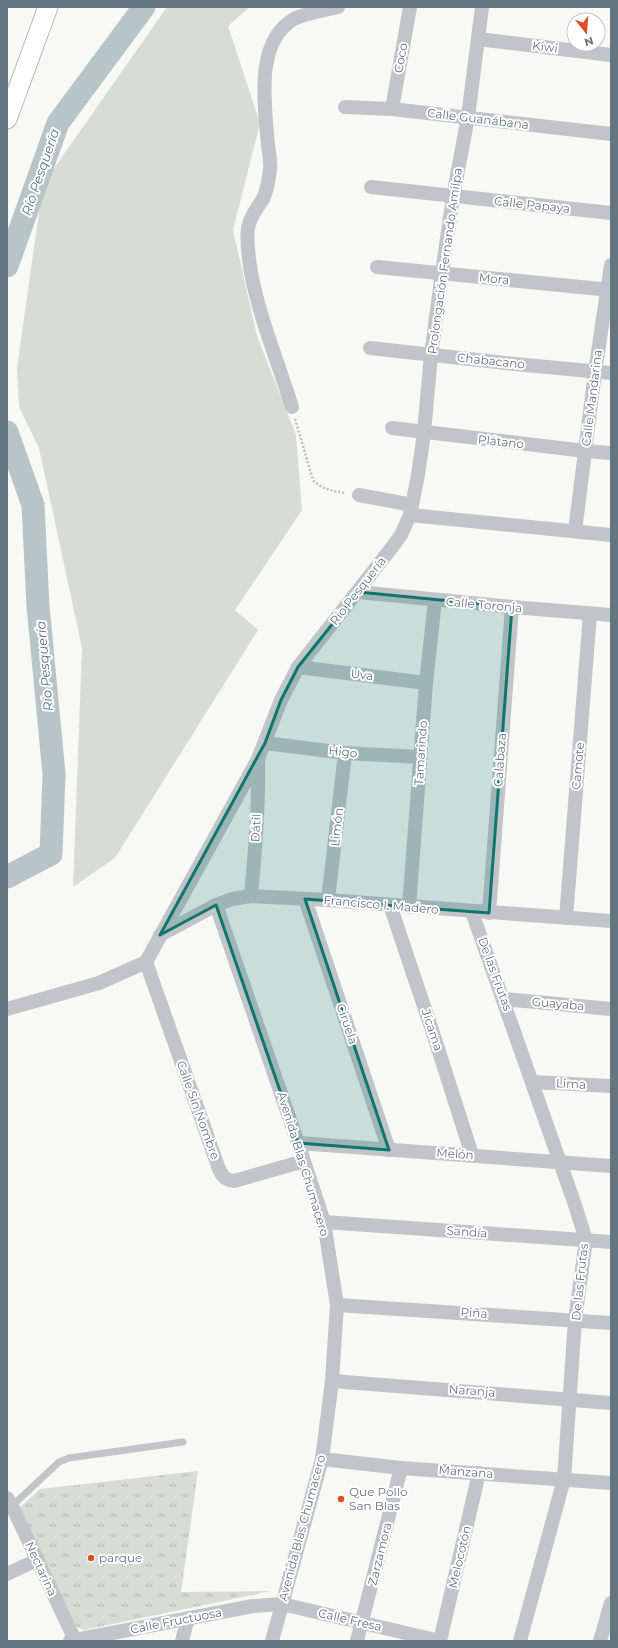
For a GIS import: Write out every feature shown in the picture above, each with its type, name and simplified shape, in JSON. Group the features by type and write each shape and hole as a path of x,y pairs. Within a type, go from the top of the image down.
{"street":[{"path":"7,119 48,7"},
{"path":"292,407 263,322 256,297 248,254 247,240 250,222 263,198 268,184 270,168 266,104 267,61 270,48 276,34 284,25 296,18 338,7"},
{"name":"Coco","path":"392,109 410,7"},
{"name":"Prolongación Fernando Amilpa","path":"411,510 424,433 431,355 442,274 453,197 468,117 482,7"},
{"name":"Kiwi","path":"478,39 611,55"},
{"name":"Calle Guanábana","path":"345,107 392,109 611,134"},
{"name":"Calle Papaya","path":"371,187 611,213"},
{"name":"Calle Mandarina","path":"575,532 595,372 609,290 611,265"},
{"name":"Mora","path":"377,267 609,290"},
{"name":"Chabacano","path":"370,348 611,373"},
{"name":"Plátano","path":"392,428 424,433 611,453"},
{"path":"359,494 411,510 575,532 611,535"},
{"name":"Río Pesquería","path":"146,962 258,759 266,743 281,700 298,668 401,535 411,510"},
{"name":"Calle Toronja","path":"358,592 512,608 611,615"},
{"name":"Tamarindo","path":"409,907 426,683 434,600"},
{"name":"Calabaza","path":"489,913 512,608"},
{"name":"Camote","path":"566,918 590,614"},
{"name":"Uva","path":"298,668 426,683"},
{"name":"Higo","path":"266,743 345,753 420,757"},
{"name":"Limón","path":"328,900 345,753"},
{"name":"Dátil","path":"251,896 259,787 258,759"},
{"name":"Francisco I. Madero","path":"160,935 216,905 232,899 251,896 328,900 472,912 611,921"},
{"name":"Ciruela","path":"305,899 389,1150"},
{"name":"Avenida Blas Chumacero","path":"216,905 324,1222 337,1305 332,1381 322,1459 272,1641"},
{"name":"Jícama","path":"390,905 472,1155"},
{"name":"De las Frutas","path":"472,912 504,999 586,1240 576,1320 564,1479 520,1641"},
{"path":"7,1009 24,1006 99,983 146,962"},
{"name":"Calle Sin Nombre","path":"146,962 216,1162 223,1178 234,1181 304,1161"},
{"name":"Guayaba","path":"504,999 611,1009"},
{"name":"Lima","path":"532,1082 611,1086"},
{"name":"Melón","path":"298,1143 611,1166"},
{"name":"Sandía","path":"324,1222 611,1242"},
{"name":"Piña","path":"337,1305 611,1323"},
{"name":"Naranja","path":"332,1381 611,1403"},
{"name":"Manzana","path":"322,1459 401,1468 611,1483"},
{"name":"Zarzamora","path":"357,1641 401,1468"},
{"name":"Melocotón","path":"440,1641 479,1473"},
{"name":"Nectarina","path":"10,1502 73,1640"},
{"path":"7,1574 37,1560"},
{"path":"600,1641 611,1602"},
{"name":"Calle Fructuosa","path":"73,1640 102,1638 188,1618 253,1606 282,1604"},
{"name":"Calle Fresa","path":"282,1604 440,1641"},
{"path":"182,1641 188,1618"}],"lane":[{"path":"10,1502 59,1462 69,1458 183,1442"}],"path":[{"path":"292,407 313,480 328,490 359,494"}],"highlighted area":[{"path":"358,592 512,607 489,913 305,899 389,1150 298,1143 216,905 160,935 265,743 281,700 298,667"}],"green space":[{"path":"167,7 250,7 228,26 260,123 233,230 257,336 296,435 302,510 235,610 258,630 115,858 73,887 82,648 39,448 19,407 17,368 43,184"},
{"path":"198,1471 181,1592 271,1591 84,1630 77,1627 16,1511 40,1489"}],"waterway":[{"name":"Río Pesquería","path":"7,266 58,123 144,7"},
{"name":"Río Pesquería","path":"7,432 33,505 38,606 54,774 51,854 7,877"}],"place":[{"name":"Que Pollo San Blas","path":"341,1499"},
{"name":"parque","path":"91,1558"}]}
